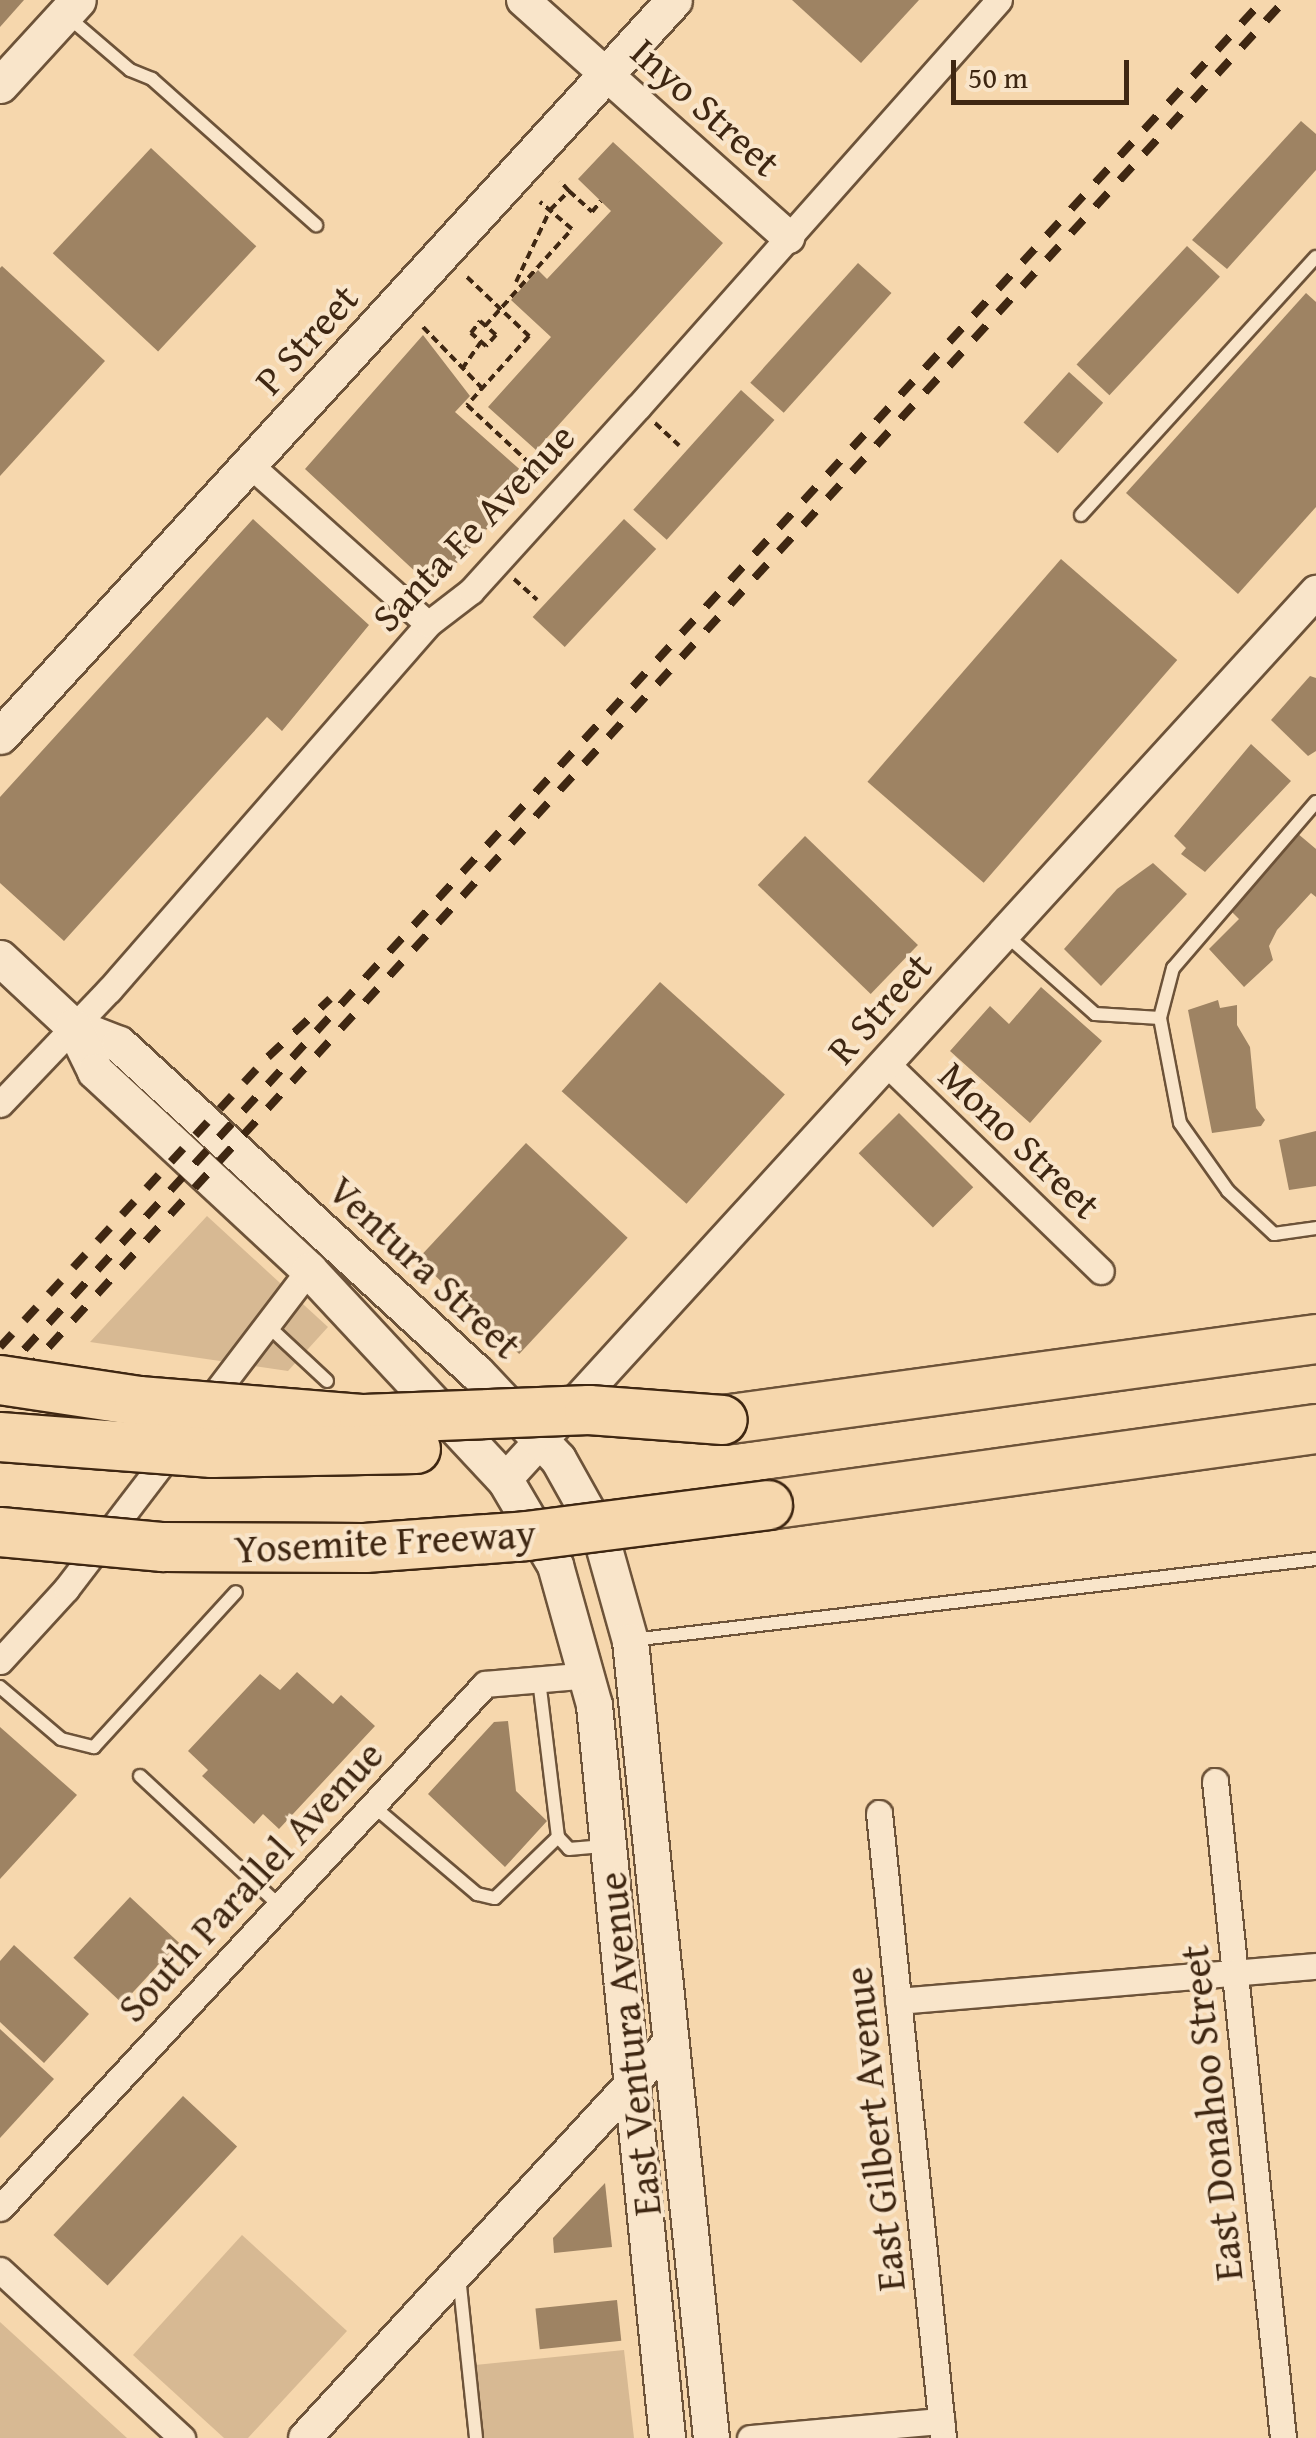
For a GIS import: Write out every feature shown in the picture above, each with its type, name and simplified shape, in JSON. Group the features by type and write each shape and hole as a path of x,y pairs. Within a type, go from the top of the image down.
{"highway":[{"path":"0,1437 290,1454 508,1443 740,1418 1316,1339"},
{"path":"0,1380 139,1401 364,1420 589,1410 740,1418"},
{"name":"Yosemite Freeway","path":"0,1532 181,1548 366,1548 527,1536 1316,1429"}],"main road":[{"name":"P Street","path":"0,736 674,0"},
{"path":"0,85 71,7"},
{"name":"Ventura Street","path":"0,958 73,1026 95,1071 309,1270 505,1480 556,1565 590,1674"},
{"name":"Ventura Street","path":"73,1026 120,1044 478,1373 542,1441 600,1534 630,1641"},
{"name":"East Ventura Avenue","path":"630,1641 711,2438"},
{"name":"East Ventura Avenue","path":"590,1674 667,2438"}],"street":[{"name":"Inyo Street","path":"523,0 788,237"},
{"name":"Santa Fe Avenue","path":"0,1104 428,624 471,591 999,0"},
{"path":"249,464 428,624"},
{"name":"R Street","path":"505,1480 1316,592"},
{"name":"Mono Street","path":"886,1063 1101,1271"},
{"path":"0,1661 66,1589 309,1270"},
{"name":"South Parallel Avenue","path":"0,2208 485,1684 590,1674"},
{"name":"East Donahoo Street","path":"1215,1781 1283,2438"},
{"name":"East Gilbert Avenue","path":"879,1813 942,2429"},
{"path":"898,2001 1316,1966"},
{"path":"306,2438 671,2042"},
{"path":"0,2270 182,2438"},
{"path":"750,2438 942,2429"}],"lane":[{"path":"71,7 130,70 152,79 316,226"},
{"path":"1081,515 1316,257"},
{"path":"1316,802 1173,968 1160,1018 1180,1123 1228,1191 1274,1234 1316,1228"},
{"path":"1004,934 1095,1014 1160,1018"},
{"path":"267,1325 327,1381"},
{"path":"630,1641 1316,1559"},
{"path":"0,1688 61,1740 94,1747 236,1592"},
{"path":"540,1679 558,1837 568,1850 608,1846"},
{"path":"140,1776 279,1905"},
{"path":"370,1804 477,1894 496,1898 558,1837"},
{"path":"458,2270 476,2438"}],"path":[{"path":"560,182 592,212 602,201"},
{"path":"514,288 550,210 569,191"},
{"path":"485,326 514,288 572,229 540,202"},
{"path":"467,277 529,336 468,405 544,477"},
{"path":"480,321 496,335 486,346 481,342 470,333 480,321"},
{"path":"423,327 483,388"},
{"path":"462,368 481,342"},
{"path":"652,420 679,444"},
{"path":"510,576 537,600"}],"shaded area":[{"path":"207,1216 328,1327 288,1371 90,1342"},
{"path":"242,2235 347,2331 248,2438 224,2438 133,2355"},
{"path":"0,2322 127,2438 0,2438"},
{"path":"624,2350 634,2438 483,2438 475,2365"}],"building":[{"path":"0,0 24,0 0,27"},
{"path":"792,0 919,0 861,63"},
{"path":"1301,121 1316,134 1316,170 1227,269 1192,240"},
{"path":"613,142 723,243 536,450 488,407 551,337 511,300 538,270 547,279 611,211 578,179"},
{"path":"151,148 256,246 158,352 53,253"},
{"path":"1187,246 1220,277 1109,395 1077,364"},
{"path":"858,263 891,293 784,413 750,383"},
{"path":"0,268 105,361 0,476"},
{"path":"1306,293 1316,302 1316,507 1238,594 1126,493"},
{"path":"423,335 470,396 455,412 525,474 504,497 509,504 434,589 305,469"},
{"path":"1069,372 1103,403 1058,453 1023,423"},
{"path":"741,390 774,420 667,540 633,510"},
{"path":"253,519 369,625 282,731 267,717 64,941 0,883 0,797"},
{"path":"624,519 656,549 565,647 533,617"},
{"path":"1061,559 1177,660 984,883 867,782"},
{"path":"1310,676 1316,678 1316,751 1308,756 1271,720"},
{"path":"1251,744 1291,781 1205,872 1181,854 1186,848 1174,836"},
{"path":"1297,833 1316,849 1316,897 1311,893 1277,930 1269,946 1273,960 1244,987 1209,949 1239,919 1230,910"},
{"path":"805,836 918,945 871,994 758,885"},
{"path":"1153,863 1187,894 1101,986 1064,949 1117,889"},
{"path":"660,982 785,1094 686,1204 562,1091"},
{"path":"1041,987 1102,1041 1030,1123 950,1051 990,1006 1009,1024"},
{"path":"1218,1000 1220,1008 1237,1005 1237,1025 1250,1047 1256,1108 1265,1120 1261,1126 1212,1133 1188,1010"},
{"path":"899,1113 973,1187 933,1228 859,1153"},
{"path":"1316,1131 1316,1186 1289,1190 1279,1140"},
{"path":"526,1143 628,1238 519,1354 418,1259"},
{"path":"297,1672 333,1704 341,1695 375,1726 279,1829 263,1814 254,1824 202,1776 208,1770 188,1751 260,1674 280,1690"},
{"path":"508,1721 516,1791 547,1821 505,1867 428,1794 494,1722"},
{"path":"0,1727 77,1795 0,1879"},
{"path":"130,1897 179,1943 122,2003 73,1958"},
{"path":"14,1945 89,2014 44,2063 0,2022 0,1961"},
{"path":"0,2029 54,2079 0,2138"},
{"path":"183,2096 237,2146 108,2285 53,2235"},
{"path":"605,2183 612,2247 554,2253 553,2238"},
{"path":"617,2300 621,2341 540,2349 535,2309"}],"railway":[{"path":"0,1376 1263,0"},
{"path":"0,1400 1285,0"},
{"path":"0,1347 268,1057 330,999"}]}
